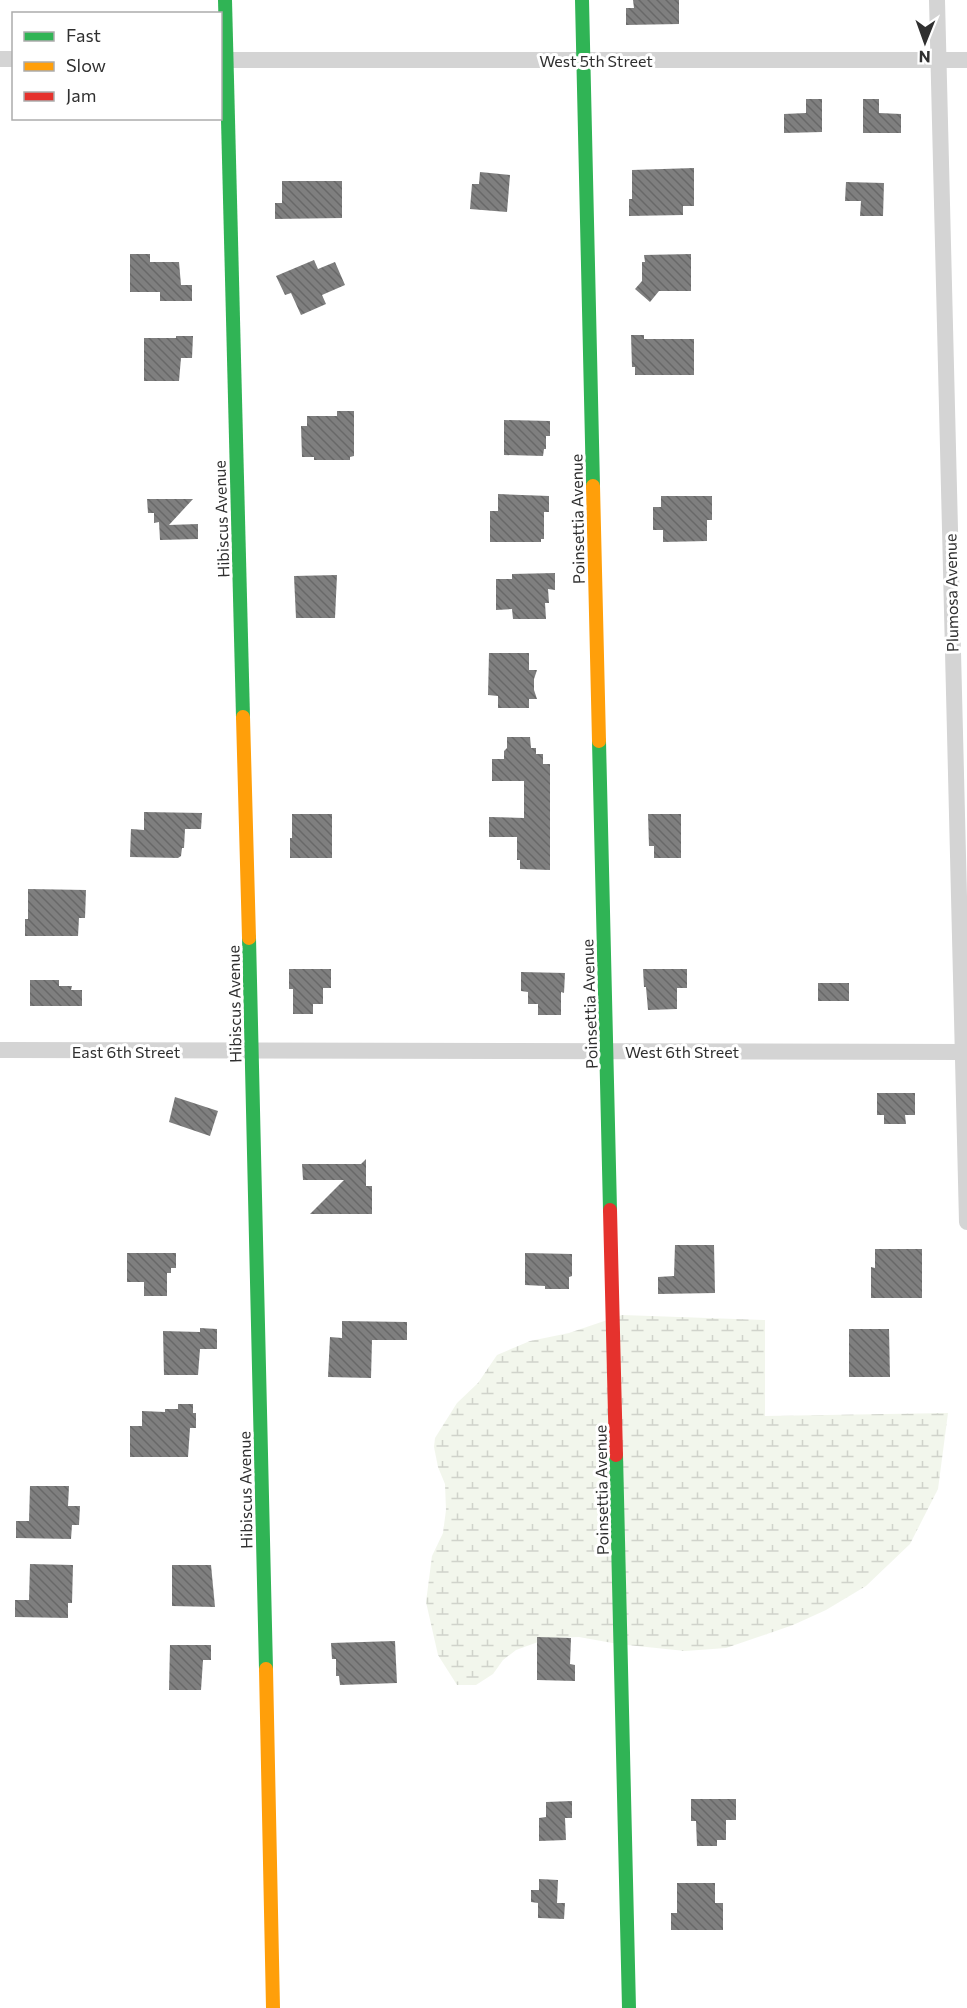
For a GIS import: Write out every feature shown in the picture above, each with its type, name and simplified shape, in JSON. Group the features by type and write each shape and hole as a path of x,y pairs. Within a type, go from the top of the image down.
{"street":[{"name":"Hibiscus Avenue","path":"225,0 223,60 252,1052 273,2008"},
{"name":"Poinsettia Avenue","path":"582,0 630,2008"},
{"name":"Plumosa Avenue","path":"937,0 967,1222"},
{"name":"West 5th Street","path":"223,60 967,60"},
{"name":"East 6th Street","path":"0,1050 252,1052"},
{"name":"West 6th Street","path":"252,1052 964,1052"}],"green space":[{"path":"622,1315 765,1320 765,1416 948,1413 938,1489 910,1544 866,1586 826,1610 793,1625 726,1648 685,1651 618,1644 579,1637 549,1638 516,1650 503,1660 493,1674 476,1685 457,1685 438,1655 426,1602 432,1556 443,1533 446,1510 445,1484 438,1467 434,1447 435,1438 457,1403 478,1383 497,1355 530,1341 569,1333"}],"building":[{"path":"633,0 679,0 679,24 626,25 626,8 634,8"},
{"path":"806,99 822,99 822,132 784,133 784,114 806,113"},
{"path":"863,99 879,99 879,113 901,114 901,133 863,133"},
{"path":"694,168 694,206 683,206 683,215 629,216 629,199 632,199 632,170"},
{"path":"480,172 510,175 507,212 470,209 472,184 479,184"},
{"path":"282,181 342,181 342,218 275,219 275,203 282,203"},
{"path":"846,182 884,183 883,216 860,216 861,201 845,201"},
{"path":"130,254 150,254 150,262 179,262 181,285 192,285 192,301 160,301 160,292 130,292"},
{"path":"691,254 691,291 659,291 650,302 635,289 642,281 644,255"},
{"path":"314,260 318,269 335,262 345,285 322,295 326,304 301,315 291,293 285,295 276,276"},
{"path":"631,335 644,335 644,339 694,339 694,375 635,375 635,367 632,367"},
{"path":"176,336 193,336 192,358 181,358 179,381 144,381 144,338 176,338"},
{"path":"337,411 354,411 354,456 350,457 350,460 314,460 314,457 302,457 301,426 307,426 307,416 337,416"},
{"path":"504,420 550,421 550,436 546,436 546,449 544,449 543,456 504,455"},
{"path":"498,494 549,496 549,512 544,512 544,539 541,539 541,542 490,542 490,511 498,511"},
{"path":"661,496 712,496 712,520 707,520 707,541 663,542 663,530 653,530 653,507 661,507"},
{"path":"147,499 193,499 169,525 198,524 198,539 160,540 159,522 154,523 154,513 148,513"},
{"path":"555,573 555,590 548,589 549,603 545,603 546,619 513,619 512,609 496,610 496,579 512,579 512,574"},
{"path":"337,575 335,618 296,618 294,576"},
{"path":"489,653 529,653 529,670 537,670 534,690 537,699 529,699 529,708 498,708 498,696 488,695"},
{"path":"507,737 530,737 531,748 536,748 536,754 543,754 543,764 550,764 550,870 520,869 520,860 517,860 517,837 489,837 489,817 524,818 524,781 492,781 492,759 504,759"},
{"path":"144,812 202,813 201,829 185,829 184,848 178,858 130,857 131,829 144,830"},
{"path":"292,814 332,814 332,858 290,858"},
{"path":"648,814 681,814 681,858 654,858 654,846 649,846"},
{"path":"28,889 86,890 85,918 79,918 78,936 25,936 25,919 28,919"},
{"path":"289,969 331,969 331,988 323,988 323,1004 313,1004 313,1014 293,1014 293,989 289,989"},
{"path":"643,969 687,969 687,988 677,988 677,1009 648,1010"},
{"path":"521,972 565,973 564,993 561,992 561,1015 538,1015 538,1004 528,1004 528,992 521,991"},
{"path":"30,980 59,980 59,986 72,986 71,990 82,990 82,1006 30,1006"},
{"path":"818,983 849,983 849,1001 818,1001"},
{"path":"877,1093 915,1093 915,1115 905,1115 906,1124 884,1124 884,1115 877,1115"},
{"path":"175,1097 218,1111 210,1136 169,1122"},
{"path":"366,1159 366,1186 372,1186 372,1214 310,1214 344,1180 303,1180 302,1164 361,1164"},
{"path":"675,1245 714,1245 715,1293 658,1294 658,1277 674,1276"},
{"path":"875,1249 922,1249 922,1298 871,1298 871,1267 875,1268"},
{"path":"127,1253 176,1253 176,1268 171,1268 171,1273 167,1273 167,1296 144,1296 144,1282 127,1282"},
{"path":"525,1253 572,1254 572,1276 569,1277 569,1289 545,1289 545,1286 525,1285"},
{"path":"342,1321 407,1322 407,1340 372,1340 371,1378 328,1377 330,1337 342,1338"},
{"path":"200,1328 217,1329 217,1349 200,1349 198,1375 164,1375 163,1331 200,1332"},
{"path":"849,1329 889,1329 890,1377 849,1377"},
{"path":"178,1404 193,1404 193,1413 196,1413 196,1428 190,1428 188,1457 130,1457 130,1426 142,1426 142,1411 165,1412 165,1409 178,1409"},
{"path":"30,1486 69,1486 68,1506 80,1506 79,1525 72,1525 71,1539 16,1538 16,1521 29,1521"},
{"path":"30,1564 73,1565 72,1603 68,1603 68,1618 15,1617 15,1600 29,1600"},
{"path":"172,1565 211,1565 215,1607 172,1606"},
{"path":"537,1637 571,1638 570,1664 575,1665 575,1681 537,1680"},
{"path":"395,1641 397,1683 340,1685 339,1676 336,1676 336,1659 332,1659 331,1643"},
{"path":"170,1645 211,1645 211,1660 203,1660 201,1690 169,1690"},
{"path":"691,1799 736,1799 736,1820 726,1820 726,1840 717,1840 717,1846 697,1846 696,1821 691,1821"},
{"path":"572,1801 572,1818 565,1818 566,1840 539,1841 539,1818 546,1817 546,1802"},
{"path":"539,1879 558,1880 557,1903 565,1903 564,1919 538,1918 538,1903 531,1902 531,1890 539,1890"},
{"path":"677,1883 715,1883 715,1903 723,1903 723,1930 671,1930 671,1913 677,1913"}],"traffic: fast":[{"path":"225,0 243,717"},
{"path":"582,0 593,486"},
{"path":"599,741 610,1210"},
{"path":"249,938 266,1669"},
{"path":"616,1455 629,2008"}],"traffic: slow":[{"path":"593,486 599,741"},
{"path":"243,717 249,938"},
{"path":"266,1669 273,2008"}],"traffic: jam":[{"path":"610,1210 616,1455"}]}
